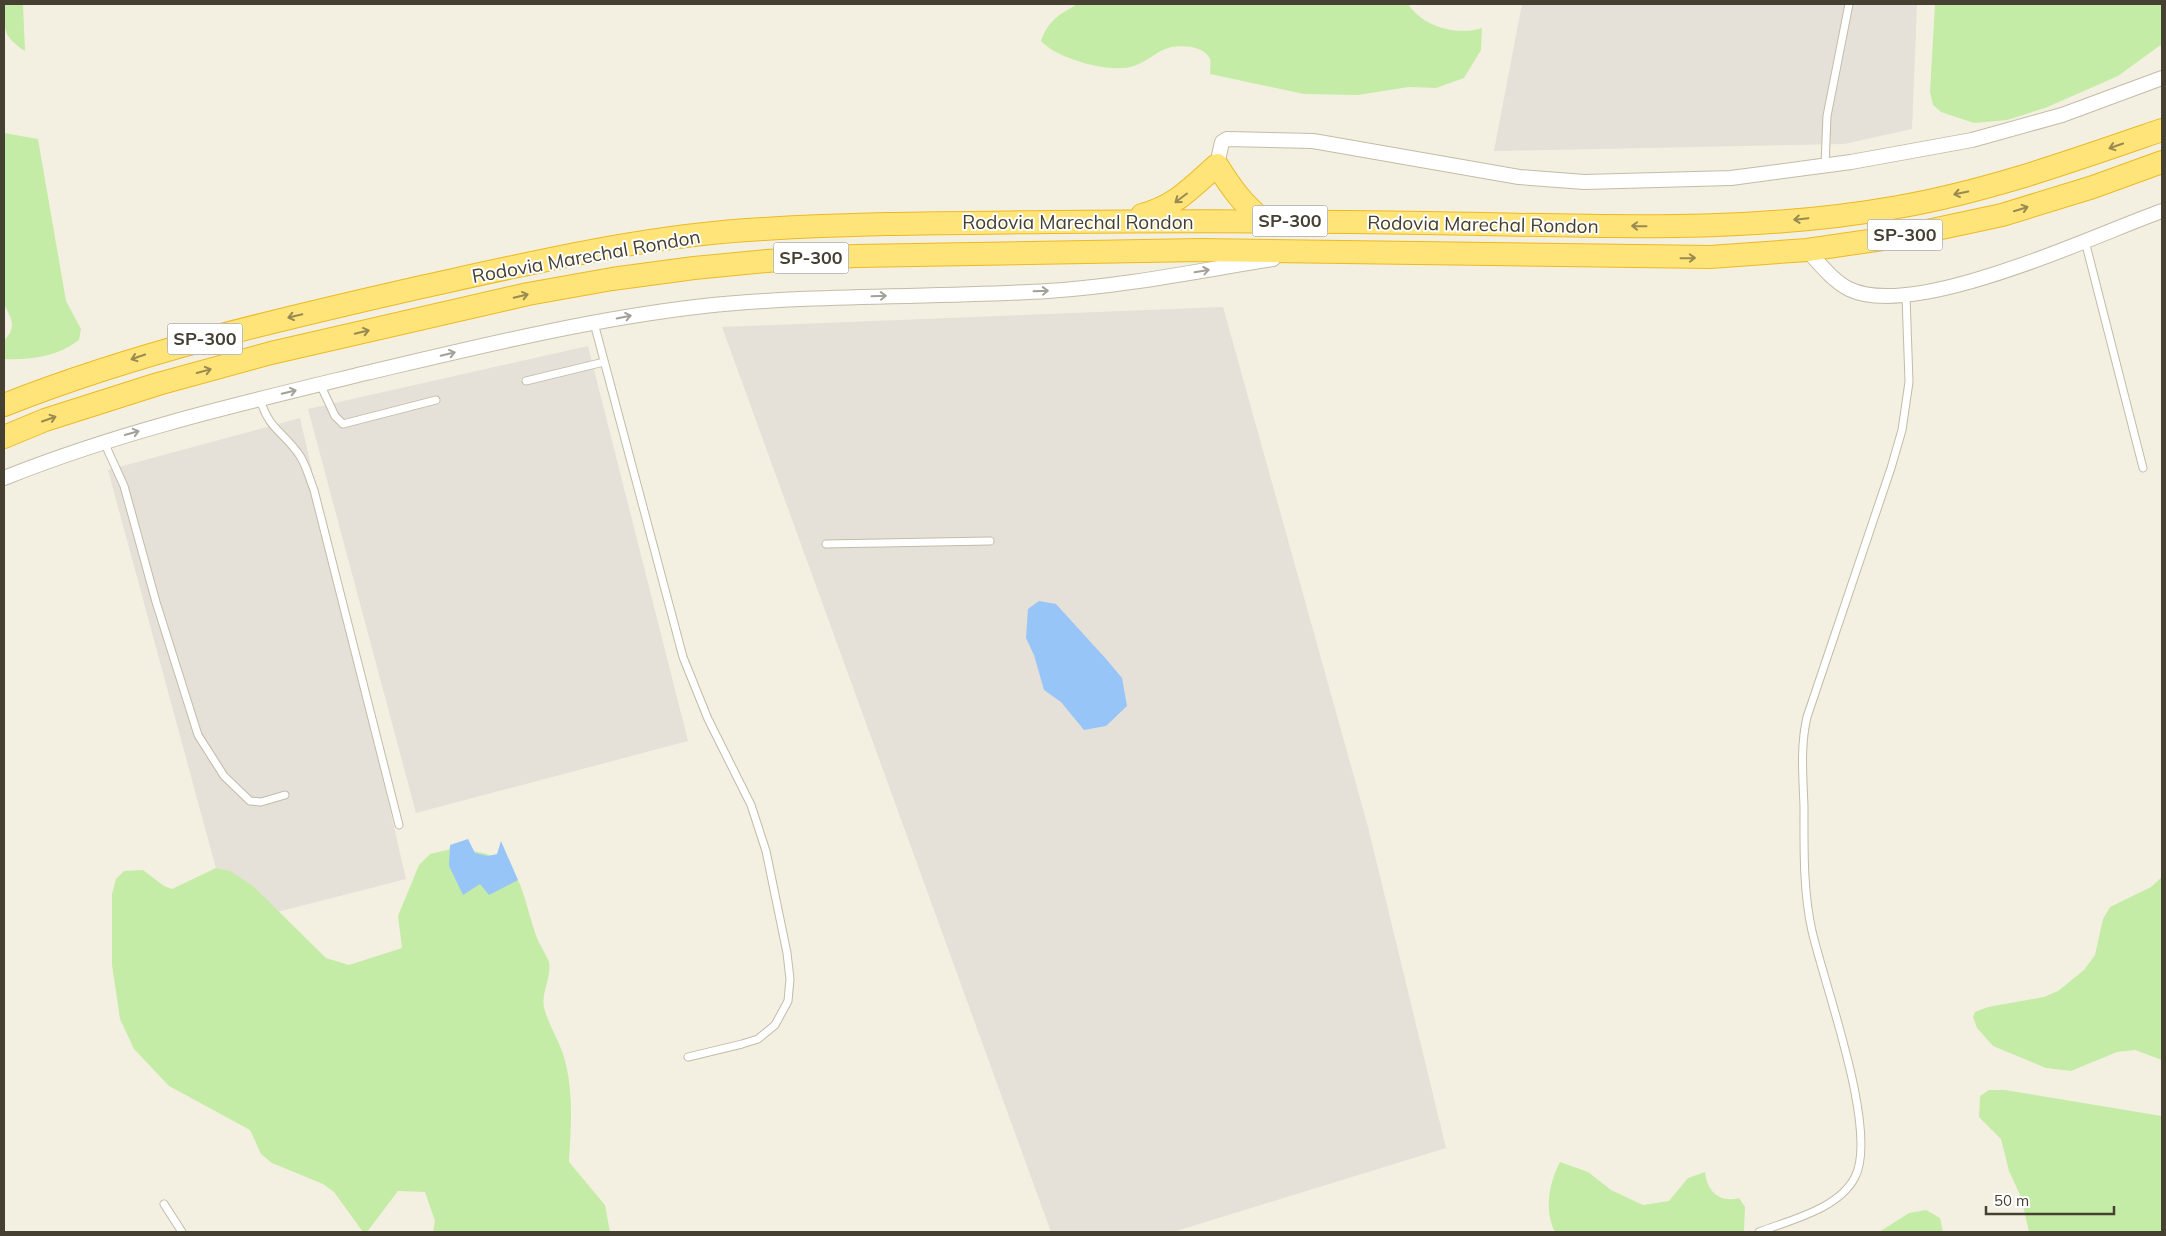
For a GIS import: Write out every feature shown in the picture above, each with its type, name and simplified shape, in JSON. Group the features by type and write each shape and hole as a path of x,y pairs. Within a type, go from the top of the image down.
{"highway":[{"name":"Rodovia Marechal Rondon","path":"4,405 149,354 263,323 608,248 690,236 761,229 914,223 1264,221 1663,227 1800,220 1897,207 1992,186 2162,130"},
{"name":"Rodovia Marechal Rondon","path":"4,437 45,420 158,384 271,353 528,294 612,279 766,261 856,256 1143,251 1324,251 1710,258 1807,250 1904,236 2002,215 2093,187 2162,162"},
{"path":"1119,222 1170,206 1217,165 1233,192 1243,204 1264,221"}],"street":[{"path":"1217,165 1222,142 1227,139 1239,138 1312,141 1519,177 1584,182 1731,178 1825,165 1972,140 2062,115 2162,78"},
{"path":"1807,250 1848,289 1867,295 1906,296 1971,282 2086,241 2162,211"},
{"path":"4,478 104,441 212,410 512,338 594,323 705,306 830,298 1047,291 1114,285 1324,251"}],"lane":[{"path":"1825,165 1827,116 1849,4"},
{"path":"2086,241 2143,468"},
{"path":"1759,1232 1817,1209 1838,1197 1850,1186 1856,1175 1861,1158 1857,1098 1812,930 1805,868 1802,740 1807,717 1902,430 1909,382 1906,296"},
{"path":"594,323 683,657 708,719 752,805 766,851 788,962 790,979 788,1001 775,1025 750,1042 688,1057"},
{"path":"526,381 604,362"},
{"path":"320,384 335,416 343,424 436,400"},
{"path":"260,398 271,425 299,454 314,490 399,825"},
{"path":"104,441 124,486 156,602 198,735 224,776 250,801 261,802 285,795"},
{"path":"826,544 990,541"},
{"path":"164,1204 182,1232"}],"shaded area":[{"path":"1522,4 1917,4 1912,129 1844,144 1494,151"},
{"path":"1223,307 1368,827 1446,1148 1173,1232 1051,1232 722,327"},
{"path":"588,346 688,741 416,813 308,409"},
{"path":"300,418 406,879 231,924 108,470"}],"green space":[{"path":"4,4 23,4 25,51 12,41 6,32"},
{"path":"1078,4 1408,4 1422,19 1441,28 1462,31 1482,28 1481,50 1464,78 1436,88 1409,87 1358,95 1304,94 1210,74 1210,59 1204,51 1188,46 1167,48 1139,64 1124,68 1099,66 1071,59 1049,48 1041,41 1047,28 1055,19"},
{"path":"1935,4 2162,4 2162,44 2118,76 2045,108 2007,120 1974,123 1941,112 1933,105 1930,92"},
{"path":"4,133 38,139 66,301 81,329 79,340 70,346 53,354 34,358 4,359 4,341 11,331 12,323 4,304"},
{"path":"451,849 475,851 493,856 505,863 514,873 521,886 537,938 550,967 543,1002 567,1070 571,1109 569,1162 605,1205 610,1232 433,1232 435,1221 425,1192 398,1191 367,1232 363,1232 334,1192 323,1184 272,1163 261,1154 250,1130 169,1086 134,1049 120,1019 112,965 112,894 116,879 124,871 143,870 164,886 172,889 216,868 230,871 253,886 326,958 349,965 402,948 398,916 419,865 430,854"},
{"path":"2162,877 2162,1060 2135,1050 2117,1052 2071,1071 2046,1068 1993,1046 1977,1028 1973,1017 1975,1012 1988,1007 2044,997 2058,991 2084,970 2095,955 2103,919 2110,907 2151,887"},
{"path":"1989,1090 2005,1090 2162,1116 2162,1232 2029,1232 2021,1197 2009,1171 2001,1139 1979,1117 1980,1096"},
{"path":"1560,1162 1588,1172 1611,1190 1643,1205 1669,1201 1688,1178 1705,1172 1708,1185 1716,1194 1726,1199 1739,1198 1745,1207 1744,1232 1555,1232 1550,1215 1549,1197 1553,1179"},
{"path":"1926,1210 1940,1218 1943,1232 1879,1232 1909,1213"}],"water":[{"path":"1039,601 1056,604 1122,678 1127,706 1106,726 1084,730 1061,702 1044,690 1034,655 1026,638 1028,609"},
{"path":"468,839 475,853 488,856 497,854 501,841 518,880 489,895 480,884 463,895 449,866 450,845"}]}
